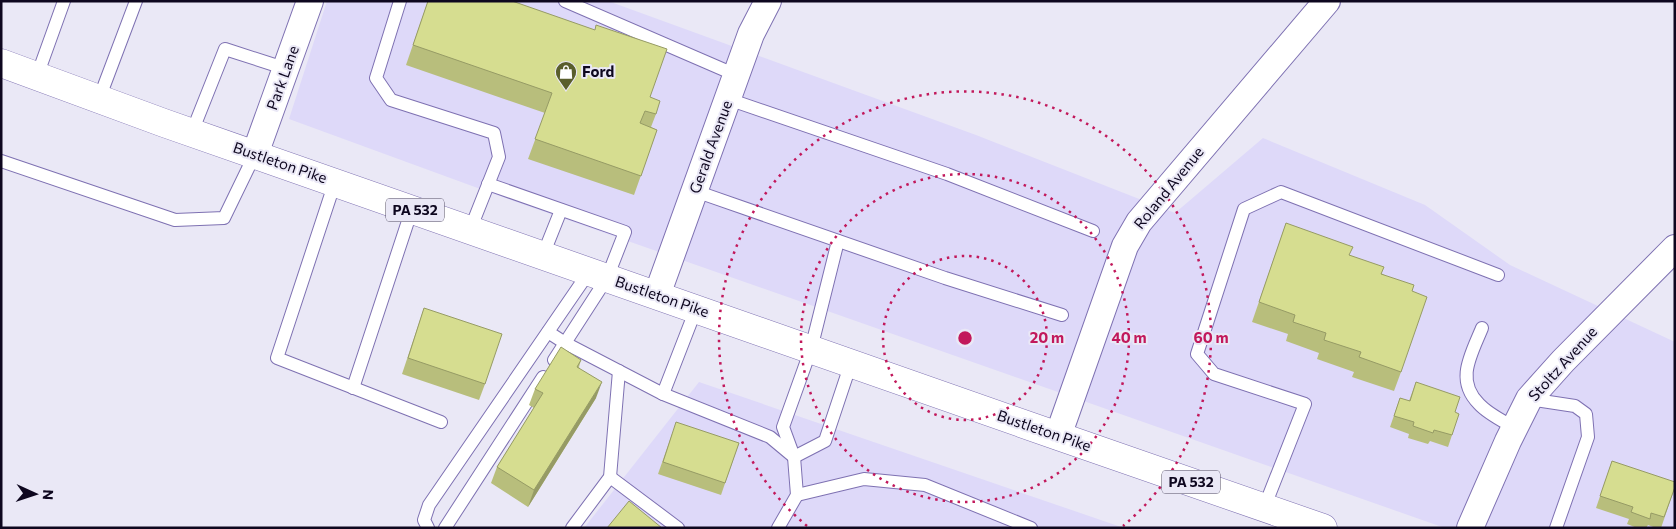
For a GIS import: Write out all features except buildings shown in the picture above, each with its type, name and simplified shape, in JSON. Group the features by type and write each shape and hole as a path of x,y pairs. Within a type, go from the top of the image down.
{"main road":[{"name":"Bustleton Pike","path":"1,64 598,275 1324,528"}],"street":[{"name":"Park Lane","path":"255,154 310,1"},
{"name":"Gerald Avenue","path":"657,295 751,34 768,1"},
{"name":"Roland Avenue","path":"1058,436 1125,246 1139,222 1327,1"},
{"name":"Stoltz Avenue","path":"1470,528 1529,399 1563,361 1675,248"}],"lane":[{"path":"37,76 64,1"},
{"path":"99,99 136,1"},
{"path":"400,1 376,78 391,100 494,133 499,157 470,230"},
{"path":"565,1 732,87 1093,231"},
{"path":"192,132 225,49 287,69"},
{"path":"1,161 175,220 185,220 224,218 255,154"},
{"path":"336,182 277,358 441,422"},
{"path":"445,528 565,343 598,275 625,232 488,184"},
{"path":"695,191 944,278 1062,315"},
{"path":"1264,508 1306,404 1214,374 1197,354 1244,209 1282,192 1498,275"},
{"path":"352,388 412,209"},
{"path":"544,256 561,210"},
{"path":"778,528 797,496 794,458 783,427 811,349 838,241"},
{"path":"428,528 424,520 430,505 548,332 598,275"},
{"path":"663,394 696,309"},
{"path":"1482,328 1470,358 1465,379 1469,392 1479,405 1515,428"},
{"path":"548,332 565,343 663,394 770,437 794,458"},
{"path":"794,458 825,441 851,363"},
{"path":"572,528 610,477 619,371"},
{"path":"1529,399 1575,406 1586,414 1588,437 1556,528"},
{"path":"610,477 678,528"},
{"path":"797,496 864,479 925,485 1031,528"}],"shaded area":[{"path":"327,1 608,1 976,135 1175,213 1263,138 1425,205 1510,265 1675,342 1675,528 1445,528 494,194 289,119"},
{"path":"699,382 1124,528 584,528"}],"place":[{"name":"Ford","path":"566,91"}]}
